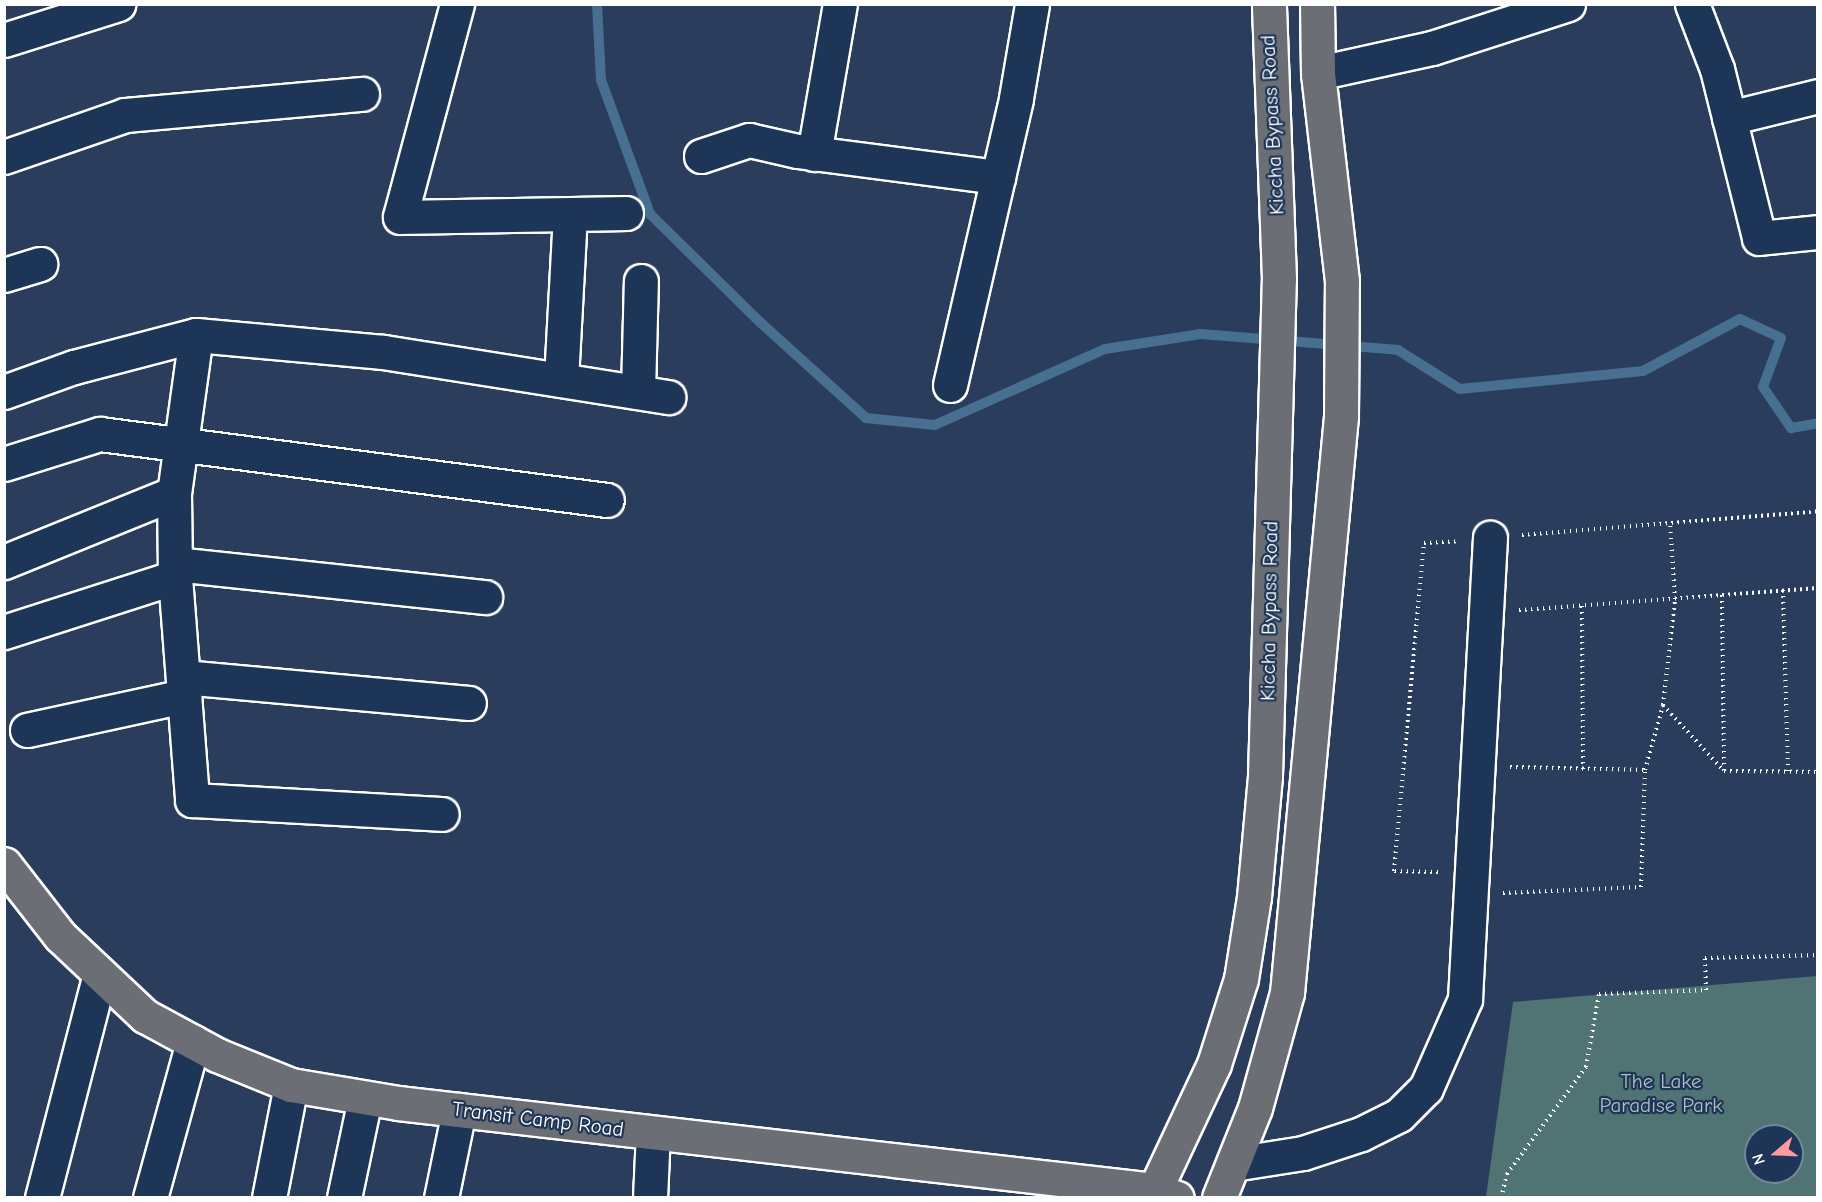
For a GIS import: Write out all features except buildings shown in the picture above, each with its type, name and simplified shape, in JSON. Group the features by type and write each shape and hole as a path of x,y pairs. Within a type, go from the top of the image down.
{"main road":[{"name":"Kiccha Bypass Road","path":"1161,1195 1214,1064 1241,979 1265,776 1274,414 1280,279 1269,4"},
{"path":"1219,1197 1255,1108 1287,993 1341,416 1342,281 1318,73 1317,4"},
{"name":"Transit Camp Road","path":"4,864 60,936 145,1016 193,1042 291,1085 365,1098 459,1110 1161,1195"}],"street":[{"path":"4,40 118,4"},
{"path":"457,4 400,217 626,213"},
{"path":"814,154 840,4"},
{"path":"950,386 998,177 1032,4"},
{"path":"1318,73 1432,48 1568,4"},
{"path":"1692,4 1717,69 1759,238 1818,232"},
{"path":"4,157 125,114 362,94"},
{"path":"1729,118 1818,96"},
{"path":"701,156 749,140 814,154 998,177"},
{"path":"561,380 570,214"},
{"path":"4,274 40,264"},
{"path":"4,392 74,368 196,335 383,352 653,394 641,281"},
{"path":"196,335 179,444 174,493 175,570 192,800 442,814"},
{"path":"4,464 100,434 607,500"},
{"path":"4,562 174,493"},
{"path":"1233,1164 1303,1153 1361,1134 1399,1115 1426,1088 1465,999 1484,613 1491,538"},
{"path":"4,632 175,570 485,597"},
{"path":"27,730 183,686 469,703"},
{"path":"42,1197 100,974"},
{"path":"150,1197 193,1042"},
{"path":"269,1197 291,1085"},
{"path":"344,1197 365,1098"},
{"path":"441,1197 459,1110"},
{"path":"650,1197 653,1132"}],"path":[{"path":"1470,894 1641,886 1645,770 1663,705 1675,599 1670,523"},
{"path":"1484,613 1818,588"},
{"path":"1783,590 1788,772"},
{"path":"1722,595 1724,771"},
{"path":"1582,606 1583,769"},
{"path":"1663,705 1724,771 1818,772"},
{"path":"1477,767 1645,770"},
{"path":"1501,1197 1507,1174 1586,1067 1599,993 1706,990 1705,958 1818,955"}],"green space":[{"name":"The Lake Paradise Park","path":"1817,976 1817,1197 1486,1197 1513,1002"}],"waterway":[{"path":"597,4 601,80 650,214 761,323 866,418 935,425 1105,349 1201,334 1398,350 1460,389 1643,371 1740,319 1781,338 1763,387 1791,428 1818,423"}]}
